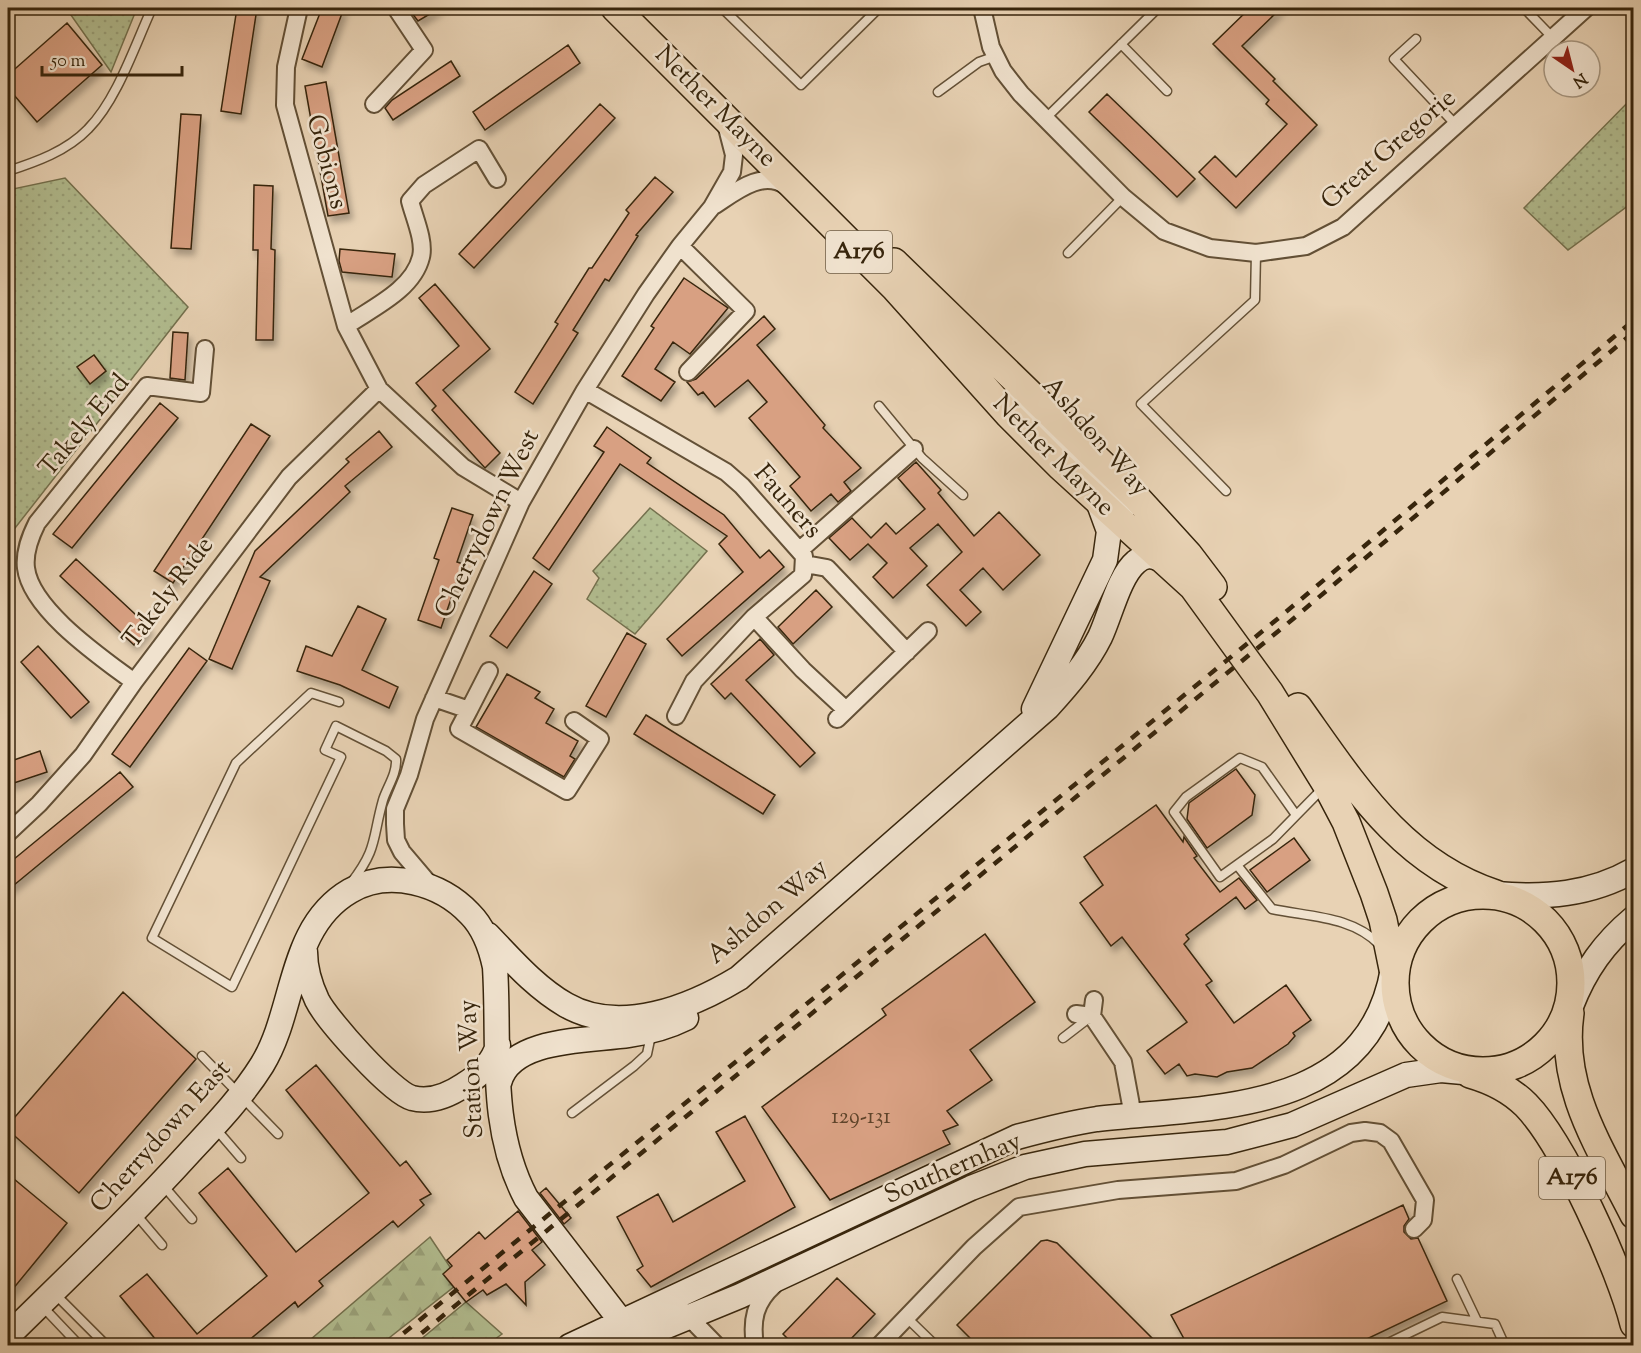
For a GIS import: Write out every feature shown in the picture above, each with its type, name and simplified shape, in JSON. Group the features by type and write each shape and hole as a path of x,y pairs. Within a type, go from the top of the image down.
{"main road":[{"name":"Nether Mayne","path":"615,8 895,288 1009,415 1098,501 1193,587 1270,693 1326,784 1346,822 1383,920 1393,969"},
{"name":"Nether Mayne","path":"637,8 1007,375 1091,452 1188,554 1337,761 1387,824 1436,867 1455,878 1496,894"},
{"name":"A176","path":"1634,1215 1582,1110 1571,1077 1567,1044 1572,979 1569,964 1553,930 1526,907 1496,894 1461,897 1432,912 1405,941 1393,969 1397,997 1414,1035 1436,1057 1463,1072 1496,1083 1525,1105 1536,1117 1581,1195 1623,1288 1634,1324"},
{"name":"A176","path":"1463,1072 1499,1070 1529,1058 1557,1032 1571,1006"}],"street":[{"name":"Gobions","path":"299,8 286,67 285,105 346,326 379,389 463,467 521,502"},
{"path":"374,104 424,50 396,8"},
{"name":"Great Gregorie","path":"982,8 996,56 1015,87 1123,197 1164,231 1210,249 1256,253 1306,246 1343,227 1586,8"},
{"name":"Cherrydown West","path":"430,886 402,852 396,840 395,809 434,698 521,502 585,390 680,246 712,207 732,172 734,155 728,129 720,111"},
{"path":"346,326 403,287 416,268 422,255 410,201 424,185 479,149 497,179"},
{"name":"Cherrydown West","path":"712,207 739,189 768,179 782,183 811,203"},
{"path":"680,246 746,311 688,372"},
{"name":"Takely End","path":"134,682 66,629 40,597 26,569 29,540 37,524 147,386 201,393 205,349"},
{"name":"Ashdon Way","path":"1007,375 1039,422 1109,492 1129,519 1136,536 1127,574"},
{"name":"Takely Ride","path":"8,833 75,766 134,682 289,477 379,389"},
{"name":"Fauners","path":"585,390 726,472 742,486 803,557 803,575 754,617 694,681 676,716"},
{"path":"907,652 827,568 803,557 914,449"},
{"name":"Ashdon Way","path":"1008,741 1038,702 1099,575 1109,531 1098,501"},
{"name":"Ashdon Way","path":"478,924 542,988 567,1005 597,1015 619,1017 665,1011 710,995 739,978 1048,707 1085,662 1100,637 1131,566 1143,556 1165,561"},
{"path":"754,617 841,715 928,632"},
{"path":"489,671 459,729 567,791 600,739 574,721"},
{"path":"434,698 469,710"},
{"path":"1496,894 1532,897 1573,893 1617,880 1634,870"},
{"name":"Cherrydown East","path":"8,1336 161,1184 242,1094 275,1042 305,944 324,913 335,902 351,890 381,881 413,882 430,886 456,901 478,924"},
{"path":"1571,1006 1579,985 1594,959 1634,918"},
{"name":"Station Way","path":"478,924 491,949 495,966 499,1042 498,1086 502,1137 517,1181 526,1198 621,1322"},
{"path":"305,944 308,974 319,1003 389,1084 406,1096 426,1100 455,1091 484,1070 496,1053 499,1042"},
{"name":"Southernhay","path":"570,1346 993,1146 1070,1124 1133,1116 1188,1113 1242,1104 1320,1076 1352,1054 1377,1023 1385,1006 1393,969"},
{"path":"498,1086 509,1063 527,1052 555,1044 652,1031 692,1015 722,994 739,978"},
{"path":"1087,1010 1124,1062 1133,1116"},
{"name":"Southernhay","path":"616,1346 687,1318 789,1273 971,1188 1037,1164 1085,1154 1227,1142 1292,1125 1406,1075 1441,1070 1463,1072"},
{"name":"Southernhay","path":"1133,1116 1144,1130 1154,1132 1228,1131 1292,1125"},
{"path":"879,1346 974,1247 1019,1207 1118,1190 1236,1181 1292,1162 1351,1133 1365,1131 1380,1133 1391,1141 1425,1200 1423,1220 1414,1228"},
{"path":"755,1346 753,1322 760,1299 789,1273"},
{"path":"696,1286 681,1299 680,1305 687,1318 717,1346"},
{"path":"621,1322 637,1331 654,1331"},
{"name":"Southernhay","path":"616,1346 621,1322"}],"lane":[{"path":"8,171 36,162 59,150 88,130 103,111 152,8"},
{"path":"722,8 801,85 879,8"},
{"path":"1045,119 1158,8"},
{"path":"1524,8 1553,38"},
{"path":"1416,39 1394,59 1457,126"},
{"path":"1121,44 1167,91"},
{"path":"938,92 979,62 996,56"},
{"path":"1068,253 1123,197"},
{"path":"1226,491 1141,404 1255,300 1256,253"},
{"path":"879,406 914,449 963,495"},
{"path":"335,902 371,853 383,801 396,764 393,755 336,726 325,750 341,757 232,987 152,938 236,763 311,693 339,702"},
{"path":"1296,814 1262,767 1240,758 1185,797 1174,812 1220,877 1273,839 1326,784"},
{"path":"1237,865 1272,909 1344,922 1362,930 1383,948 1393,969"},
{"path":"1063,1038 1087,1010"},
{"path":"572,1113 647,1054 652,1031"},
{"path":"202,1056 242,1094 278,1134"},
{"path":"213,1127 241,1158"},
{"path":"161,1184 192,1219"},
{"path":"133,1212 162,1245"},
{"path":"1457,1279 1477,1321"},
{"path":"47,1298 80,1346"},
{"path":"47,1298 107,1346"},
{"path":"906,1317 936,1346"},
{"path":"1382,1346 1442,1317 1495,1323 1505,1346"}],"green space":[{"path":"66,8 137,8 111,72"},
{"path":"1633,97 1633,202 1568,250 1524,208"},
{"path":"65,178 188,307 8,537 8,190"},
{"path":"650,508 707,551 635,634 587,599 599,578 593,571"},
{"path":"430,1237 460,1282 380,1345 303,1346"},
{"path":"466,1302 502,1334 487,1345 414,1345"}],"building":[{"path":"237,8 257,8 241,114 221,111"},
{"path":"322,8 344,8 322,67 302,59"},
{"path":"408,8 440,8 418,21"},
{"path":"1250,8 1281,8 1242,46 1317,125 1236,208 1199,172 1215,156 1236,177 1287,124 1266,104 1269,100 1213,44"},
{"path":"67,23 102,65 37,122 8,88 8,75"},
{"path":"568,45 580,63 485,130 473,112"},
{"path":"451,61 460,76 393,120 385,108 392,100"},
{"path":"326,82 349,213 328,216 305,86"},
{"path":"1107,94 1195,179 1177,197 1089,112"},
{"path":"600,104 615,118 474,268 459,254"},
{"path":"181,114 201,115 191,249 171,248"},
{"path":"655,177 673,192 636,235 638,236 609,281 605,279 573,330 578,333 533,404 515,392 558,324 555,322 589,268 592,268 629,213 626,210"},
{"path":"254,185 273,186 271,249 275,250 273,340 256,340 258,250 253,250"},
{"path":"340,249 395,254 392,277 342,272 339,261"},
{"path":"684,278 728,308 690,354 673,342 655,369 675,382 661,401 622,376 654,328 651,326"},
{"path":"435,284 490,349 443,390 500,453 485,468 432,410 436,406 416,383 459,346 419,298"},
{"path":"764,316 775,329 757,345 825,425 823,428 861,468 844,482 851,491 838,502 831,494 811,511 790,486 800,477 749,418 767,402 748,380 715,407 703,392 698,395 687,382 696,379"},
{"path":"173,332 188,333 185,380 170,378"},
{"path":"94,355 106,371 90,384 77,367"},
{"path":"160,403 178,418 72,548 53,534"},
{"path":"251,424 270,436 173,583 154,571"},
{"path":"607,427 651,458 647,463 724,515 760,558 769,550 784,567 682,656 667,639 743,572 719,544 727,536 620,464 549,570 533,558 604,452 594,446"},
{"path":"379,431 392,447 345,486 350,492 260,577 270,581 232,669 209,659 255,551 349,462 346,459"},
{"path":"916,462 941,490 938,493 974,536 999,512 1040,555 1003,590 983,568 960,590 981,612 966,626 927,585 962,552 938,524 910,548 927,566 893,598 873,577 887,563 868,544 850,560 829,538 852,518 871,538 886,523 896,534 925,509 898,478"},
{"path":"452,508 473,515 457,562 463,564 441,628 418,620 439,560 434,558"},
{"path":"76,559 150,628 134,645 60,576"},
{"path":"534,571 552,584 507,648 490,636"},
{"path":"816,590 832,607 793,644 778,627"},
{"path":"358,606 386,619 362,670 398,687 389,708 340,685 297,671 306,646 332,656"},
{"path":"627,633 646,644 606,717 586,706"},
{"path":"760,639 774,655 746,680 815,753 800,767 731,693 725,699 711,684"},
{"path":"38,646 89,702 71,718 21,662"},
{"path":"189,648 207,661 130,767 112,754"},
{"path":"507,674 540,692 535,698 554,709 546,723 578,741 570,756 575,759 564,777 476,727"},
{"path":"646,715 775,795 763,814 634,734"},
{"path":"40,751 47,772 8,785 8,762"},
{"path":"1236,769 1255,795 1252,815 1207,848 1187,819 1189,803"},
{"path":"120,772 133,787 8,890 8,864"},
{"path":"1156,805 1183,842 1184,837 1197,856 1194,858 1220,892 1239,878 1257,900 1245,909 1236,897 1186,935 1189,939 1184,944 1212,981 1206,985 1234,1023 1286,985 1311,1020 1293,1033 1295,1036 1288,1044 1252,1068 1227,1072 1217,1077 1195,1074 1187,1076 1179,1064 1165,1074 1147,1051 1187,1022 1122,937 1111,946 1080,903 1103,885 1084,857"},
{"path":"1294,838 1310,860 1267,892 1250,870"},
{"path":"985,934 1035,1002 970,1050 992,1080 947,1111 958,1125 943,1131 950,1144 830,1200 762,1107 886,1015 882,1009"},
{"path":"123,992 196,1059 79,1193 8,1130 8,1125"},
{"path":"316,1065 400,1166 406,1161 431,1194 420,1200 424,1205 398,1227 393,1221 319,1281 323,1286 298,1307 295,1302 242,1346 161,1346 120,1296 147,1274 197,1334 267,1276 199,1193 228,1168 296,1252 369,1193 286,1090"},
{"path":"745,1116 795,1207 651,1287 637,1270 643,1266 617,1217 658,1194 673,1222 745,1181 716,1132"},
{"path":"8,1174 67,1223 8,1295"},
{"path":"546,1188 571,1218 564,1224 540,1193"},
{"path":"1403,1205 1409,1219 1404,1226 1404,1232 1411,1239 1418,1238 1447,1301 1352,1346 1188,1346 1171,1315"},
{"path":"518,1211 542,1242 532,1250 545,1265 525,1282 526,1305 506,1284 487,1295 483,1290 466,1302 443,1274 452,1266 447,1260 479,1232 485,1239"},
{"path":"1041,1241 1057,1243 1160,1346 978,1346 957,1325"},
{"path":"837,1278 875,1314 844,1346 795,1346 783,1334"}],"railway":[{"path":"388,1346 1281,616 1634,320"},
{"path":"406,1346 1287,624 1634,332"}]}
